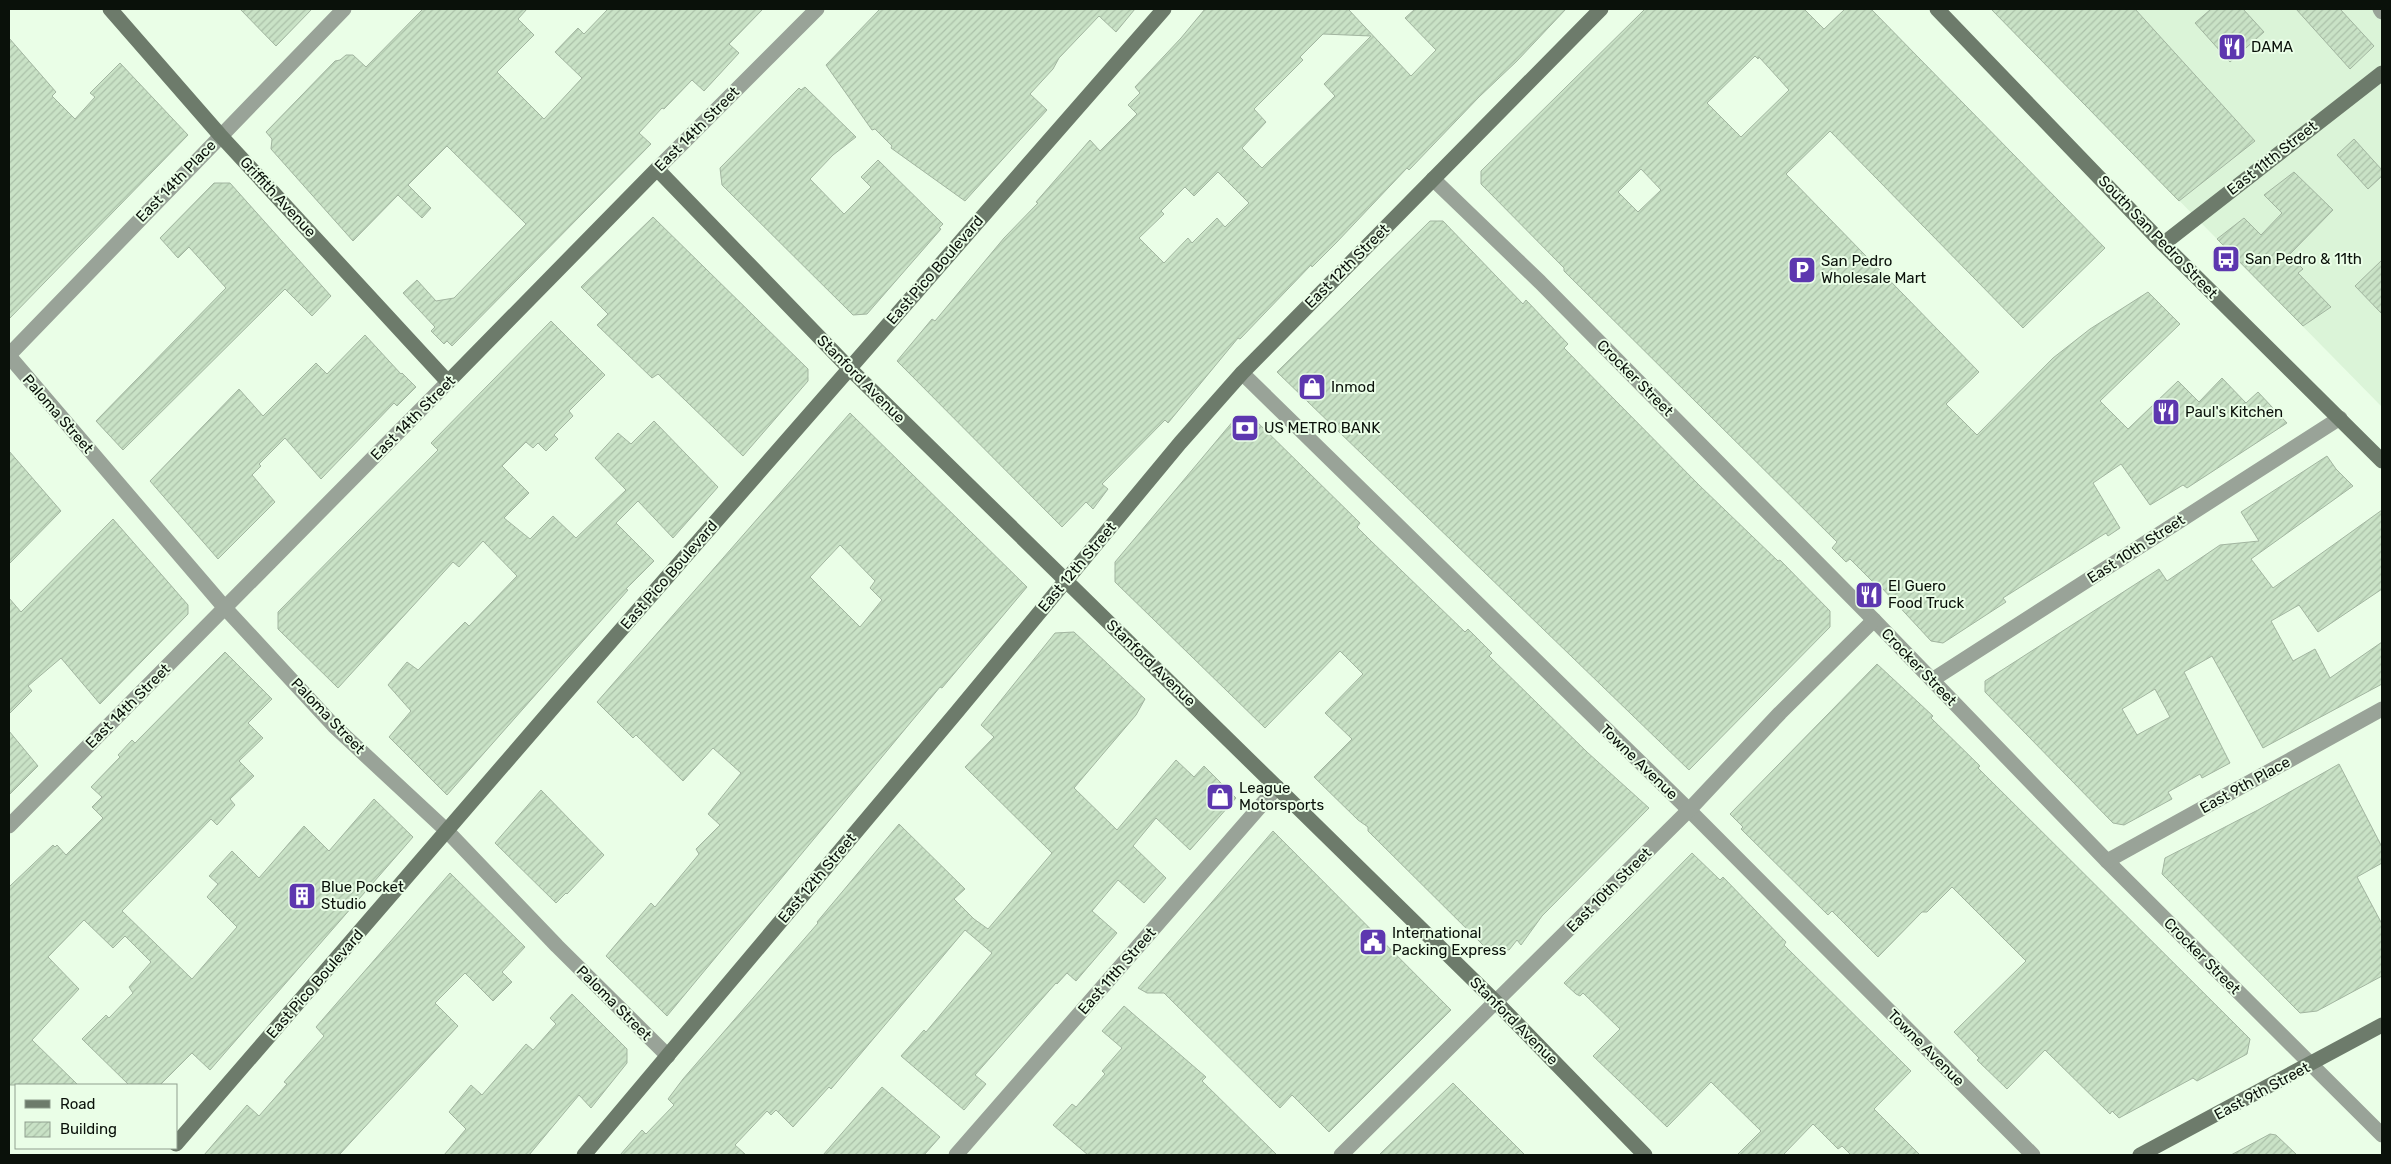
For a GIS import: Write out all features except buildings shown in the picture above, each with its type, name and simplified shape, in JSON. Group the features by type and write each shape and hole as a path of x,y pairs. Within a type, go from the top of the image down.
{"street":[{"name":"Griffith Avenue","path":"110,9 220,135 448,382"},
{"name":"East 14th Place","path":"9,355 344,9"},
{"name":"East 14th Street","path":"9,826 817,9"},
{"name":"East Pico Boulevard","path":"178,1142 849,368 1164,9"},
{"name":"East 12th Street","path":"584,1155 1180,442 1242,373 1601,9"},
{"name":"South San Pedro Street","path":"1937,9 2163,244 2382,461"},
{"name":"East 11th Street","path":"2163,244 2382,73"},
{"name":"Stanford Avenue","path":"657,170 849,368 1497,1002 1645,1155"},
{"name":"Crocker Street","path":"1433,178 1540,282 1874,620 2107,861 2382,1135"},
{"name":"Paloma Street","path":"9,355 225,608 334,726 448,831 557,946 668,1056"},
{"name":"Towne Avenue","path":"1242,373 1689,810 2033,1155"},
{"name":"East 10th Street","path":"1932,680 2340,418"},
{"name":"East 10th Street","path":"1341,1155 1689,810 1780,714 1874,620"},
{"name":"East 9th Place","path":"2107,861 2382,709"},
{"name":"East 11th Street","path":"956,1155 1277,787"},
{"name":"East 9th Street","path":"2140,1155 2382,1025"}],"shaded area":[{"path":"1991,9 2382,9 2382,407"}],"place":[{"name":"DAMA","path":"2232,47"},
{"name":"San Pedro & 11th","path":"2226,259"},
{"name":"San Pedro Wholesale Mart","path":"1802,270"},
{"name":"Inmod","path":"1312,387"},
{"name":"Paul's Kitchen","path":"2166,412"},
{"name":"US METRO BANK","path":"1245,428"},
{"name":"El Guero Food Truck","path":"1869,595"},
{"name":"League Motorsports","path":"1220,797"},
{"name":"Blue Pocket Studio","path":"302,896"},
{"name":"International Packing Express","path":"1373,942"}]}
